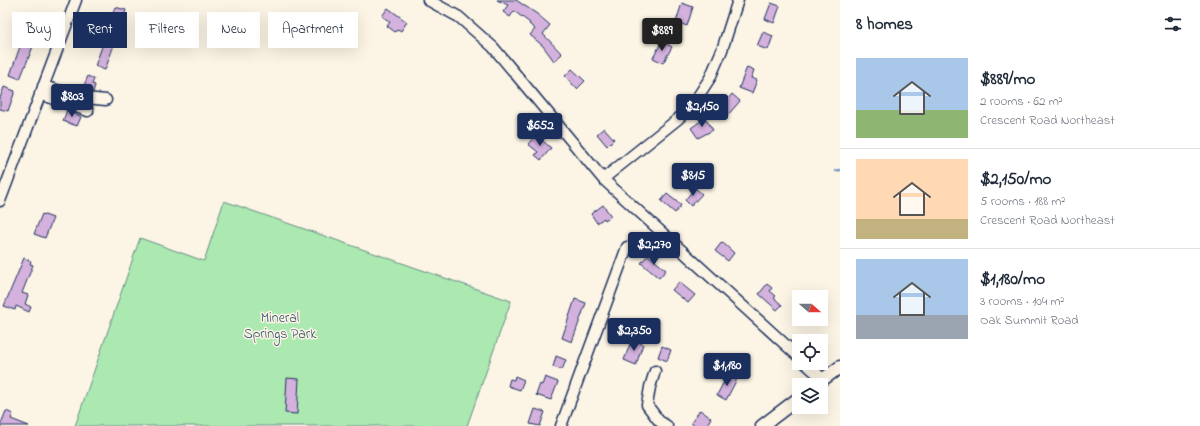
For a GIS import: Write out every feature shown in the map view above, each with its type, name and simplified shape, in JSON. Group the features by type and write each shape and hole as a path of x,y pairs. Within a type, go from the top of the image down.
{"main road":[{"path":"825,378 840,367"},
{"path":"762,426 792,403"}],"street":[{"path":"0,201 76,0"},
{"path":"428,0 459,17 493,47 603,179 792,351"},
{"path":"603,179 678,119 695,101 710,78 721,54 738,0"},
{"path":"42,90 106,100"},
{"path":"42,90 88,111"},
{"path":"562,426 627,247"},
{"path":"655,370 647,406 659,421 667,426"}],"green space":[{"name":"Mineral Springs Park","path":"224,201 511,301 467,426 75,426 140,238 204,261"}],"building":[{"path":"497,0 516,0 537,14 550,25 543,34 562,54 554,61 543,46 530,35 535,29 529,24 530,23 514,11 510,17 503,12 508,5"},
{"path":"682,3 693,7 687,26 676,22"},
{"path":"771,3 780,6 774,23 765,19"},
{"path":"115,7 126,10 125,12 113,12"},
{"path":"388,8 407,22 401,31 398,29 395,32 387,26 390,22 382,16"},
{"path":"763,32 773,36 768,50 757,46"},
{"path":"662,41 672,47 663,63 653,58"},
{"path":"20,48 32,48 20,79 10,75"},
{"path":"101,48 113,48 105,70 95,66"},
{"path":"747,67 754,70 751,78 757,80 752,93 739,88"},
{"path":"572,69 585,81 577,89 565,76"},
{"path":"88,76 94,79 92,84 95,85 93,92 82,90"},
{"path":"4,87 15,91 8,111 0,109 0,98"},
{"path":"732,94 740,101 727,116 719,110"},
{"path":"67,110 81,117 77,126 63,121"},
{"path":"705,118 713,130 698,138 691,128"},
{"path":"604,128 614,139 607,146 597,134"},
{"path":"536,135 551,148 541,160 535,155 538,152 528,144"},
{"path":"695,188 702,194 691,206 685,200"},
{"path":"667,194 681,205 675,213 661,201"},
{"path":"603,205 611,216 605,220 604,218 597,223 591,214"},
{"path":"42,214 53,218 45,238 34,234"},
{"path":"722,242 734,253 728,261 715,251"},
{"path":"648,255 666,270 659,278 641,263"},
{"path":"24,258 31,261 30,264 33,265 22,293 28,295 25,304 31,307 29,312 16,306 15,310 4,306"},
{"path":"679,282 695,295 688,303 672,290"},
{"path":"767,284 772,288 770,291 776,296 774,298 782,305 777,310 759,294"},
{"path":"575,299 586,303 572,342 562,338"},
{"path":"632,339 643,344 636,365 624,360"},
{"path":"662,346 671,350 667,361 658,357"},
{"path":"556,356 566,360 562,370 553,367"},
{"path":"728,374 737,379 726,400 717,395"},
{"path":"515,376 524,380 520,390 508,386 510,379 514,380"},
{"path":"545,377 558,382 551,400 536,395 540,384 542,385"},
{"path":"287,378 299,379 297,414 285,413"},
{"path":"535,409 545,412 540,426 530,424"},
{"path":"700,410 711,418 706,426 695,426 691,423"},
{"path":"6,411 13,414 11,419 29,426 0,426"}],"waterway":[{"path":"836,171 840,170"}]}
